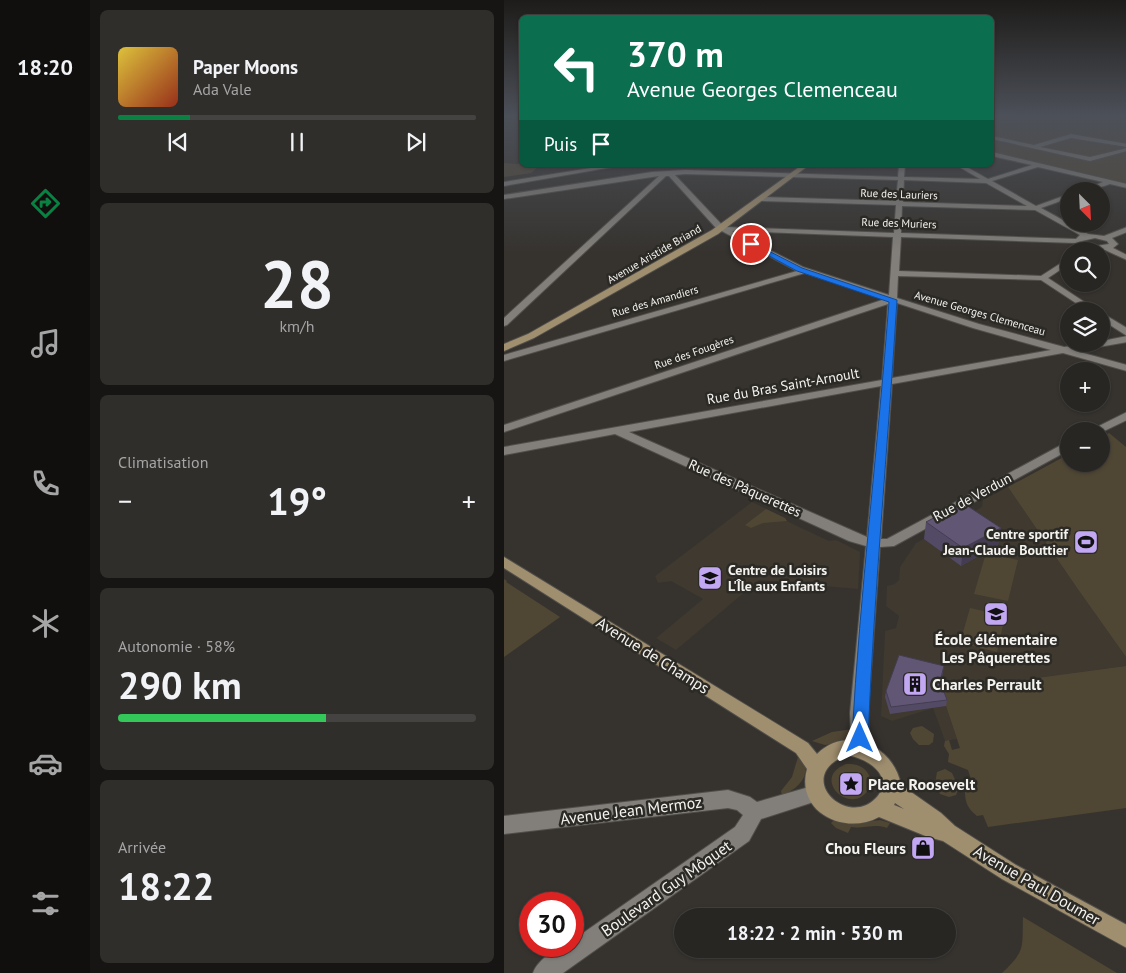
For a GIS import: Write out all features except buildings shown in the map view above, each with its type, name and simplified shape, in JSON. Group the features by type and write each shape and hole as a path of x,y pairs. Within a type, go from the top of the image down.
{"street":[{"path":"1023,161 1109,182"},
{"path":"504,197 680,172 987,181 1038,165"},
{"path":"504,184 609,167"},
{"path":"680,172 684,169 696,167"},
{"name":"Avenue Aristide Briand","path":"506,353 538,331 720,228 803,167"},
{"path":"867,750 860,738 859,718 887,382 902,167"},
{"path":"962,167 1086,236"},
{"path":"663,174 720,228"},
{"path":"504,323 663,174"},
{"path":"1110,182 1126,186"},
{"name":"Rue des Lauriers","path":"762,199 1036,208"},
{"path":"1036,208 1060,199"},
{"name":"Rue des Muriers","path":"720,228 1078,241"},
{"name":"Avenue Georges Clemenceau","path":"720,228 804,271 893,300 1060,350"},
{"path":"1078,241 1079,238 1086,236 1105,238 1126,229"},
{"path":"1105,238 1126,258"},
{"path":"1110,246 1114,245"},
{"path":"1043,278 1060,266"},
{"name":"Rue des Amandiers","path":"506,353 804,271"},
{"path":"894,273 1043,278 1080,302"},
{"name":"Rue des Fougères","path":"504,429 893,300"},
{"path":"1110,321 1126,332"},
{"name":"Rue du Bras Saint-Arnoult","path":"1110,342 1126,339"},
{"name":"Rue du Bras Saint-Arnoult","path":"504,451 1060,352"},
{"name":"Avenue Georges Clemenceau","path":"1068,352 1126,368"},
{"path":"1110,423 1126,415"},
{"name":"Rue des Pâquerettes","path":"617,431 854,538 874,543"},
{"name":"Rue de Verdun","path":"874,543 889,542 1060,450"},
{"name":"Avenue de Champs","path":"504,562 802,748 829,753"},
{"path":"847,747 867,750 880,758 889,770 891,790 886,799 879,808 856,816 844,815 827,807 816,793 813,775 816,767 829,753 847,747"},
{"name":"Avenue de Champs","path":"802,748 816,767"},
{"name":"Avenue Paul Doumer","path":"891,790 934,818 948,833 1009,872 1126,937"},
{"path":"754,812 783,805 816,793"},
{"name":"Avenue Jean Mermoz","path":"504,825 728,799 743,803 754,812"},
{"name":"Avenue Paul Doumer","path":"879,808 928,828 948,833"},
{"name":"Boulevard Guy Môquet","path":"544,973 742,834 750,823 754,812"}],"shaded area":[{"path":"1028,161 1126,161 1126,184"},
{"path":"504,163 519,164 519,167 538,167 531,173 504,177"},
{"name":"Centre sportif Jean-Claude Bouttier","path":"1110,434 1126,447 1126,657 1077,588 1008,487 1060,459 1060,472 1110,472"},
{"name":"École élémentaire Les Pâquerettes","path":"1008,487 1126,657 1126,666 941,691 957,739 945,741 933,708 892,721 881,716 885,631 896,628 899,616 886,606 887,586 895,584 899,580 900,567 916,543 982,507 983,500"},
{"name":"Centre de Loisirs L'Île aux Enfants","path":"752,502 829,541 836,540 860,552 858,589 759,580 676,650 656,638 703,599 671,581 658,583 655,576"},
{"path":"766,509 785,518 787,521 763,523 751,528 745,525"},
{"path":"986,553 1018,560 1008,601 974,594"},
{"path":"504,579 560,617 504,657"},
{"path":"970,608 1005,616 997,652 960,643"},
{"path":"1126,666 1126,808 988,827 983,815 977,816 971,811 966,802 965,792 973,785 968,770 948,762 949,754 944,746 945,741 949,740 952,750 960,748 941,691"},
{"path":"922,726 934,734 933,742 929,745 919,745 910,733 913,728"},
{"path":"853,729 852,740 850,741 825,745 812,741 832,732"},
{"path":"798,757 806,766 806,772 802,781 795,788 782,796 781,791 792,777"},
{"path":"846,764 864,768 871,780 871,785 864,795 855,799 846,798 838,794 833,787 832,779 836,771"},
{"path":"945,769 952,773 959,788 956,795 949,797 940,794 935,784 937,772"},
{"path":"834,820 851,824 880,820 890,823 887,828 878,826 851,827 848,833 836,828 831,823"},
{"path":"1023,917 1117,973 1002,973 1019,954 1023,936"}],"place":[{"name":"Centre sportif Jean-Claude Bouttier","path":"1086,542"},
{"name":"Centre de Loisirs L'Île aux Enfants","path":"710,578"},
{"name":"École élémentaire Les Pâquerettes","path":"996,614"},
{"name":"Charles Perrault","path":"915,684"},
{"name":"Place Roosevelt","path":"851,784"},
{"name":"Chou Fleurs","path":"923,848"}],"route":[{"path":"751,244 800,270 893,300 859,713 860,738"}]}
